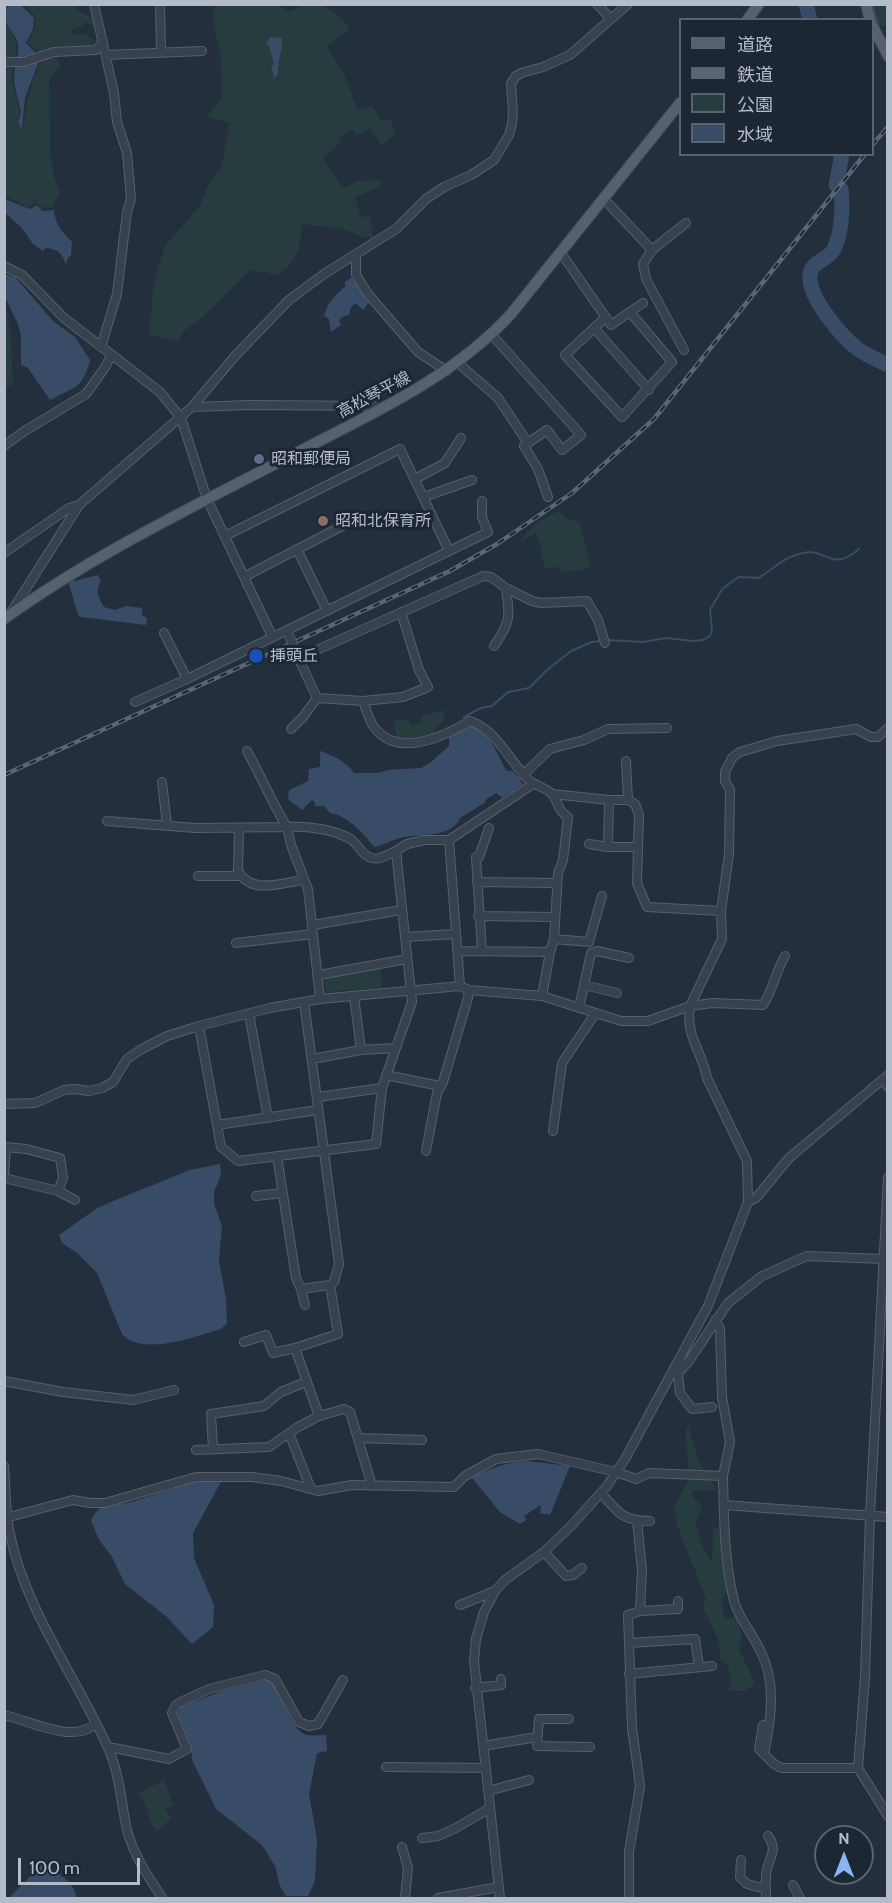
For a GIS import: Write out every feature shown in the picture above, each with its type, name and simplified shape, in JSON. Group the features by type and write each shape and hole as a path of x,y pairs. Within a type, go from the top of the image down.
{"main road":[{"path":"748,18 759,4"},
{"path":"874,27 888,56"},
{"name":"高松琴平線","path":"6,618 64,578 120,545 386,406 458,363 492,335 537,284 679,105"}],"street":[{"path":"94,4 114,93 117,122 127,153 131,199 127,212 117,294 101,347"},
{"path":"160,4 161,52"},
{"path":"597,4 611,19"},
{"path":"6,618 79,505 192,407 257,332 290,300 324,274 396,229 426,199 494,160 509,135 512,124 511,84 514,77 543,68 570,55 628,4"},
{"path":"4,63 23,62 54,51 96,50 103,41"},
{"path":"106,55 202,51"},
{"path":"604,199 652,250"},
{"path":"684,350 646,279 644,264 652,250 686,223"},
{"path":"561,253 611,325 644,303"},
{"path":"356,255 356,275 368,294 418,352 447,371"},
{"path":"4,266 22,274 64,318 160,392 180,418 207,499 272,636"},
{"path":"606,317 565,355 622,417 649,390 672,362 630,312"},
{"path":"594,328 649,390"},
{"path":"492,335 581,435 562,450 547,430 524,446 537,469 548,497"},
{"path":"4,446 86,394 111,355"},
{"path":"458,363 498,398 528,443"},
{"path":"192,407 386,406"},
{"path":"415,479 444,463 461,438"},
{"path":"225,536 400,449 449,551"},
{"path":"424,497 472,480"},
{"path":"135,702 187,679 272,636 288,632 488,532 482,517 482,501"},
{"path":"4,553 69,508 79,505"},
{"path":"244,577 346,524"},
{"path":"297,549 327,611"},
{"path":"298,657 483,576 491,577 506,588 532,601 541,603 587,601 598,620 605,641"},
{"path":"494,646 507,628 509,611 506,588"},
{"path":"317,698 363,700 403,697 428,687 419,670 401,612"},
{"path":"288,632 317,698"},
{"path":"164,633 187,679"},
{"path":"291,729 317,698"},
{"path":"363,700 372,725 389,740 423,742 438,738 470,721 480,724 490,733 523,775 533,784 552,794 628,800 635,804 639,815 636,883 647,906 721,912"},
{"path":"523,775 550,749 584,740 608,729 667,728"},
{"path":"500,1899 475,1688 473,1650 484,1612 495,1591 505,1580 544,1552 601,1493 616,1472 675,1373 708,1306 748,1202 747,1161 707,1078 705,1067 694,1046 688,1017 690,1006 722,939 721,912 729,854 730,790 725,781 725,772 732,758 740,752 777,741 856,729 871,737 878,737 888,728"},
{"path":"247,751 287,827 291,845 308,889 320,999"},
{"path":"626,760 628,800"},
{"path":"162,782 167,825"},
{"path":"107,821 195,828 304,826 339,834 354,841 368,857 377,859 407,844 425,840 449,840 533,784"},
{"path":"542,996 554,939 558,873 563,860 567,817 560,812 552,794"},
{"path":"608,847 609,800"},
{"path":"239,828 238,871 241,876 258,887 303,880"},
{"path":"482,951 476,858 479,857 489,828"},
{"path":"449,840 460,986"},
{"path":"589,844 608,847 637,847"},
{"path":"199,1026 221,1147 238,1161 376,1144 382,1088 412,1002 396,851"},
{"path":"198,876 241,876"},
{"path":"477,882 557,883"},
{"path":"554,939 589,942 602,896"},
{"path":"236,943 313,930 401,910"},
{"path":"478,916 555,917"},
{"path":"405,937 455,934"},
{"path":"458,951 550,952"},
{"path":"579,1008 591,953 597,951 630,958"},
{"path":"4,1104 35,1103 64,1090 89,1091 102,1088 113,1082 127,1059 167,1036 199,1026 304,1002 460,986 469,990 542,996 621,1021 648,1021 690,1006 713,1003 763,1005 773,991 774,977 785,956"},
{"path":"319,975 407,959"},
{"path":"584,985 617,993"},
{"path":"426,1151 440,1086 469,990"},
{"path":"354,996 361,1050"},
{"path":"301,1289 330,1285 334,1282 339,1264 304,1002"},
{"path":"249,1014 268,1118"},
{"path":"554,1131 562,1064 596,1014"},
{"path":"312,1059 361,1050 395,1047"},
{"path":"386,1076 440,1086"},
{"path":"748,1202 756,1198 789,1158 886,1080"},
{"path":"318,1097 375,1087 382,1088"},
{"path":"217,1125 318,1110"},
{"path":"58,1191 63,1178 60,1158 26,1149 6,1147 4,1176 58,1191 75,1200"},
{"path":"277,1156 296,1278 305,1305"},
{"path":"888,1177 870,1515 865,1677 858,1768 888,1816"},
{"path":"256,1196 282,1192"},
{"path":"675,1373 689,1361 728,1303 762,1276 807,1256 884,1259"},
{"path":"244,1342 266,1335 273,1353 338,1334 330,1285"},
{"path":"715,1320 720,1329 722,1397 730,1442 723,1476 725,1530 735,1602 760,1650 767,1668 771,1693 764,1754"},
{"path":"296,1348 319,1416"},
{"path":"675,1373 680,1393 692,1409 712,1407"},
{"path":"4,1381 63,1392 133,1400 174,1390"},
{"path":"213,1449 211,1414 264,1406 281,1392 306,1382"},
{"path":"196,1450 269,1447 319,1416 344,1409 350,1412 372,1486"},
{"path":"290,1432 311,1488"},
{"path":"358,1438 422,1440"},
{"path":"9,1517 73,1500 105,1503 196,1477 252,1477 326,1491 352,1485 454,1487 465,1476 496,1459 538,1454 616,1472 636,1479 649,1473 723,1476"},
{"path":"4,1466 9,1517 7,1533 28,1589 109,1749 121,1787 131,1843 141,1866 162,1899"},
{"path":"601,1493 621,1515 637,1521 650,1521"},
{"path":"724,1505 888,1517"},
{"path":"637,1521 642,1570 640,1611"},
{"path":"544,1552 566,1576 573,1575 582,1568"},
{"path":"460,1605 495,1591"},
{"path":"629,1899 629,1852 640,1786 632,1728 628,1615 640,1611 678,1609 678,1601"},
{"path":"629,1643 695,1639 699,1667"},
{"path":"629,1674 712,1666"},
{"path":"109,1749 114,1748 169,1759 187,1749 172,1713 176,1705 210,1689 265,1676 275,1679 299,1722 309,1726 318,1724 343,1680"},
{"path":"475,1688 501,1685 501,1679"},
{"path":"4,1715 64,1732 90,1730 95,1724"},
{"path":"569,1719 539,1719 537,1746 590,1747"},
{"path":"763,1725 759,1749 781,1768 858,1768"},
{"path":"483,1746 537,1737"},
{"path":"386,1767 486,1768"},
{"path":"488,1791 529,1780"},
{"path":"422,1838 438,1836 490,1808"},
{"path":"741,1860 740,1877 747,1884 766,1894 767,1868 773,1857 773,1843 768,1836"},
{"path":"402,1846 408,1868 405,1899"},
{"path":"793,1885 800,1899"},
{"path":"438,1899 499,1887"}],"green space":[{"path":"317,4 336,13 350,29 327,46 345,77 357,109 373,106 381,120 391,120 395,134 382,146 370,128 356,135 352,130 341,137 340,143 323,159 343,188 359,181 382,180 379,187 355,197 360,217 370,216 373,238 336,228 302,224 299,248 289,266 275,276 266,272 249,271 199,320 184,331 178,342 149,334 154,281 165,246 199,207 210,181 222,166 229,123 207,117 222,98 221,59 213,20 215,5 279,5 289,12 302,5"},
{"path":"24,5 78,5 77,10 94,19 93,25 85,22 81,27 70,31 72,35 85,34 94,41 89,49 53,49 40,52 28,43 34,30 36,17"},
{"path":"873,5 887,5 887,25 881,27"},
{"path":"4,21 15,39 17,49 15,59 5,59"},
{"path":"53,55 61,65 49,79 50,152 54,177 60,192 52,207 44,208 35,203 28,207 5,196 5,65 13,67 12,81 20,112 17,123 23,130 27,99 41,59"},
{"path":"5,305 11,335 13,384 5,388"},
{"path":"559,511 568,519 579,522 591,565 582,572 580,569 563,573 557,567 544,568 541,546 536,533 520,542 532,527"},
{"path":"445,710 444,721 437,726 433,737 416,741 396,739 394,720 409,720 410,725 421,724 421,716"},
{"path":"380,968 382,988 326,992 324,977"},
{"path":"689,1424 698,1459 717,1490 692,1490 693,1497 702,1507 696,1522 700,1541 712,1563 714,1528 721,1529 723,1565 728,1591 721,1601 725,1619 736,1617 742,1634 739,1648 755,1684 744,1691 729,1690 728,1665 721,1661 718,1639 703,1607 706,1598 678,1528 674,1507 689,1479 686,1431"},
{"path":"164,1780 173,1805 165,1809 171,1818 157,1832 145,1804 137,1794"}],"water":[{"path":"10,5 21,5 34,18 33,29 26,43 37,54 17,58 17,41 4,17 4,8"},
{"path":"270,37 282,38 278,75 272,80 274,76 271,68 274,63 269,46 266,45"},
{"path":"39,61 25,98 22,129 18,123 21,112 14,83 15,66"},
{"path":"4,199 30,209 37,205 43,211 54,210 60,228 72,242 71,255 66,264 57,251 46,248 43,251 33,244 22,228 5,213"},
{"path":"5,274 15,277 54,322 75,337 90,360 81,382 50,400 28,368 21,365 21,336 5,297"},
{"path":"351,278 370,301 363,310 354,304 350,309 350,314 339,321 341,325 331,332 329,319 324,316 327,307 345,287 345,282"},
{"path":"98,575 101,582 98,594 104,607 115,610 126,606 142,608 142,615 147,618 146,625 78,615 68,580 72,577 74,581"},
{"path":"468,725 482,731 507,771 513,771 523,784 502,798 496,793 460,818 450,829 434,834 400,838 374,847 354,825 330,813 324,806 315,806 312,800 302,810 288,799 289,790 308,781 309,769 320,767 321,751 344,763 354,773 421,768 449,746 449,737"},
{"path":"220,1164 221,1175 214,1192 214,1204 222,1226 219,1261 226,1299 227,1323 221,1329 170,1343 143,1344 131,1341 122,1334 97,1273 77,1253 62,1243 59,1235 96,1209 111,1202 190,1170"},
{"path":"526,1461 570,1466 550,1515 540,1513 541,1505 524,1516 526,1520 520,1524 500,1512 472,1478 498,1466"},
{"path":"201,1480 222,1480 193,1533 194,1558 214,1605 213,1627 192,1644 167,1617 125,1584 112,1557 98,1538 91,1520 103,1506 128,1503"},
{"path":"267,1680 273,1681 290,1717 302,1733 314,1736 326,1735 327,1751 317,1753 309,1794 317,1839 315,1881 308,1896 286,1896 280,1886 275,1866 262,1845 216,1809 192,1760 191,1745 178,1714 181,1707 222,1691"},
{"path":"44,1862 72,1885 77,1898 9,1898"}],"waterway":[{"path":"806,4 810,18"},
{"path":"872,4 879,27"},
{"path":"842,156 836,185 841,189 842,196 838,239 832,252 811,270 811,283 820,305 844,336 859,350 888,365"},
{"path":"607,640 643,642 666,638 703,640 710,636 712,631 710,610 723,588 739,577 758,578 784,560 803,553 811,552 842,559 859,549"},
{"path":"464,717 481,708 492,706 508,692 529,688 571,651 592,642 601,641"}],"railway":[{"path":"874,143 888,127"},
{"path":"4,775 450,571 497,544 572,493 654,419 863,156"}],"place":[{"name":"昭和郵便局","path":"259,459"},
{"name":"昭和北保育所","path":"323,521"},
{"name":"挿頭丘","path":"256,656"}]}
